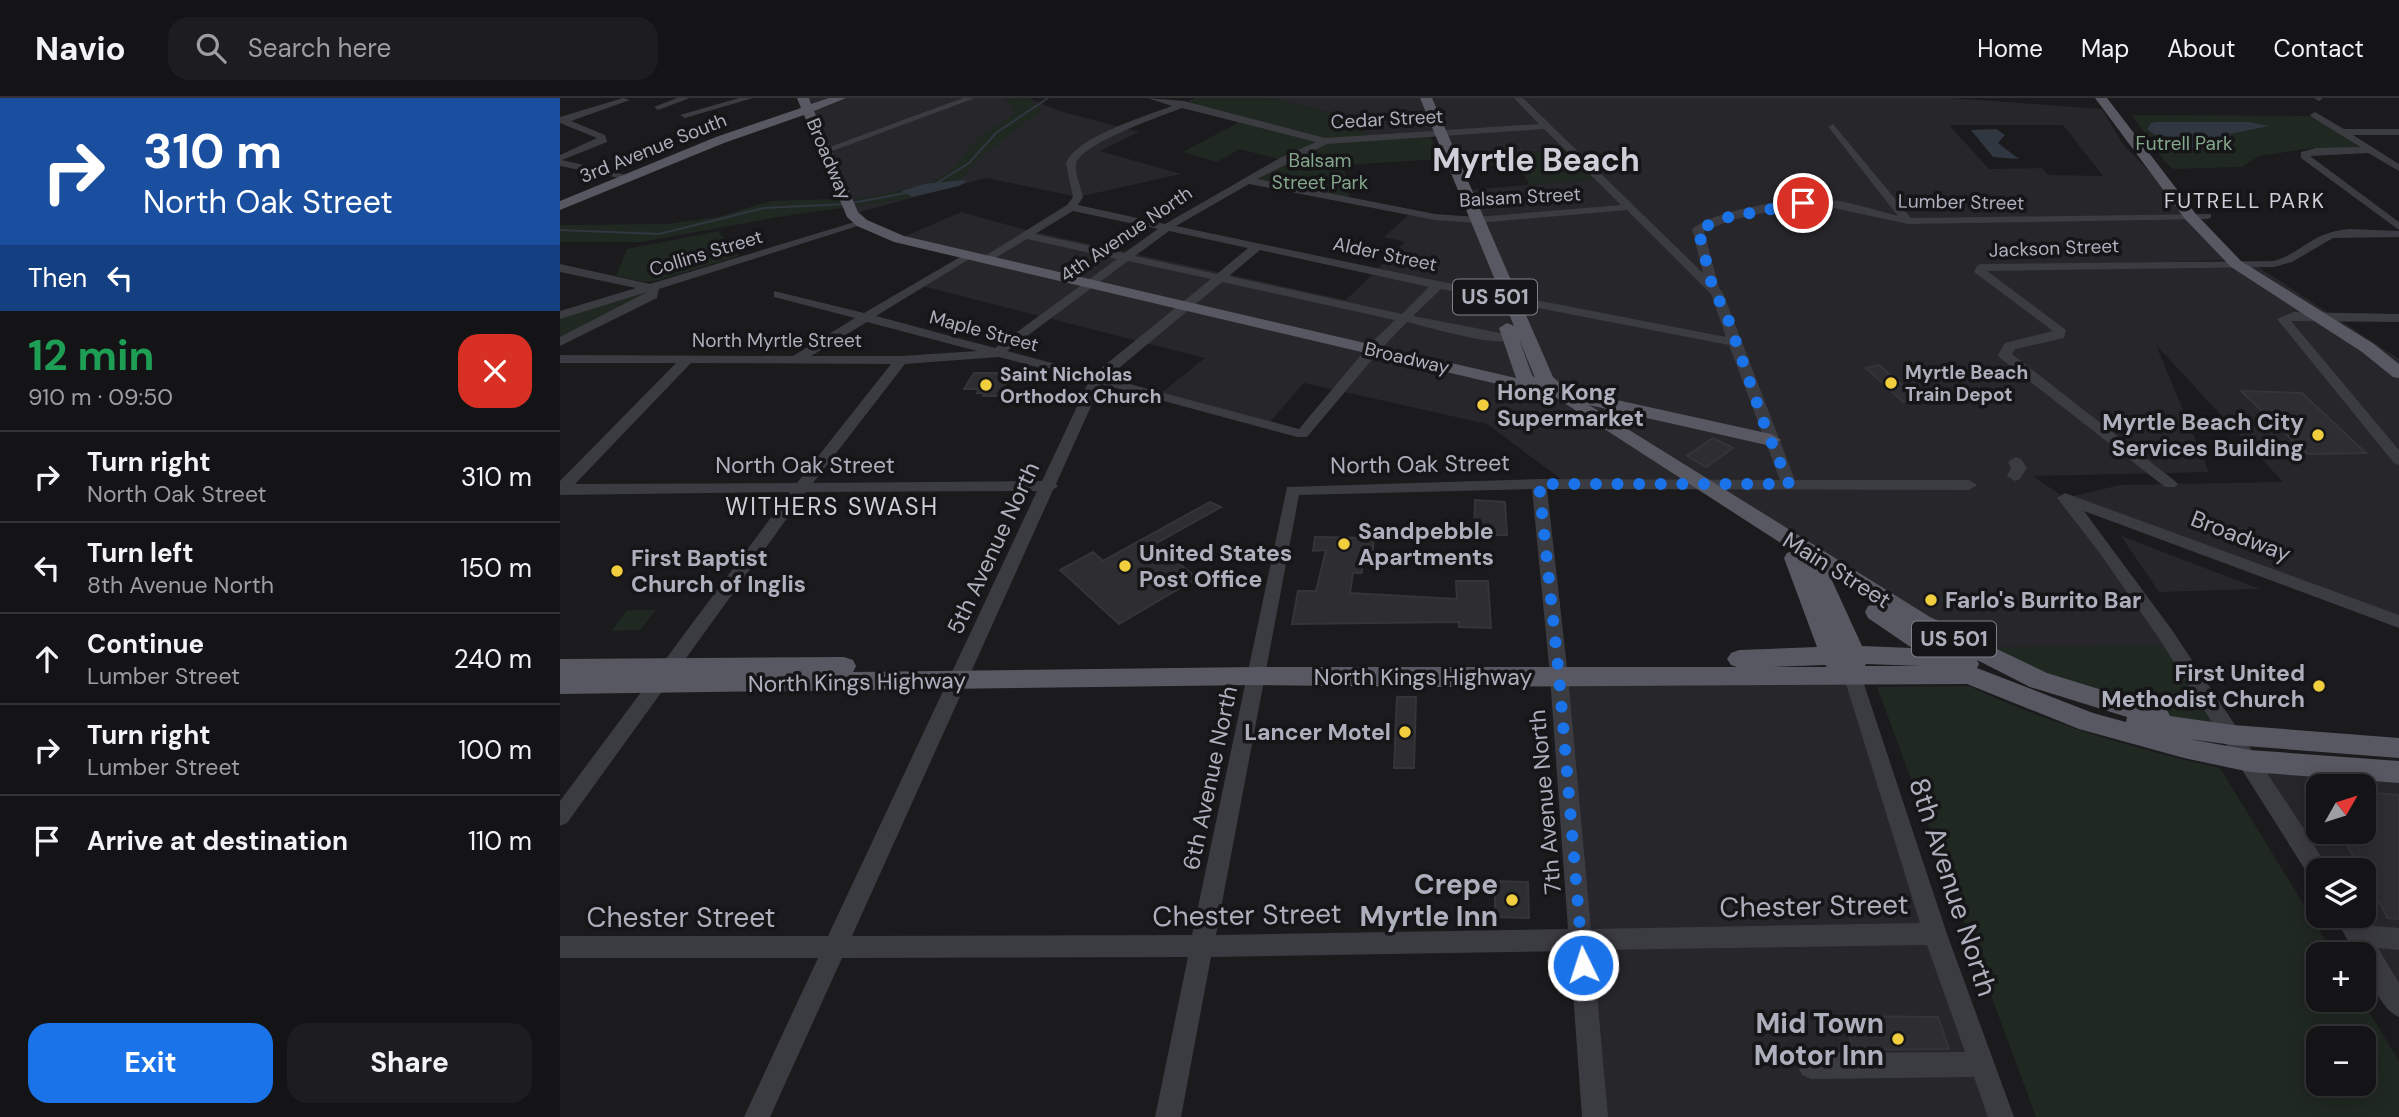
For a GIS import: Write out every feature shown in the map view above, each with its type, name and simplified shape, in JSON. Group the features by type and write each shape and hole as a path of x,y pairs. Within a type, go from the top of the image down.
{"main road":[{"name":"3rd Avenue South","path":"560,206 805,104 840,98"},
{"name":"US 501","path":"1416,98 1435,133 1540,383"},
{"name":"US 501","path":"1426,98 1435,133"},
{"path":"2101,98 2190,216 2236,264 2368,348 2399,373"},
{"path":"2112,98 2146,146 2207,216 2254,264 2399,359"},
{"name":"Broadway","path":"805,104 857,219 899,239 984,261 1768,435"},
{"name":"US 501","path":"1502,297 1511,338 1540,383"},
{"name":"Main Street","path":"1540,383 1549,401 1693,484"},
{"name":"Main Street","path":"1540,383 1801,555 1922,623 2039,680 2135,712 2233,735"},
{"path":"1801,555 1847,663"},
{"name":"Main Street","path":"1801,555 1819,573 1969,675"},
{"path":"1819,573 1847,663"},
{"name":"North Kings Highway","path":"560,685 664,676 1558,669 1947,660 1987,669 2087,706 2150,725 2233,735 2399,748"},
{"name":"North Kings Highway","path":"1847,663 1969,675 2088,722 2184,748 2250,761 2399,772"},
{"name":"North Kings Highway","path":"560,668 664,676"}],"street":[{"path":"658,107 686,98"},
{"path":"685,115 749,98"},
{"path":"824,151 971,98"},
{"name":"Cedar Street","path":"1151,98 1325,141 1546,126"},
{"path":"984,261 1071,207 1078,197 1071,167 1072,158 1077,152 1195,98"},
{"path":"1518,98 1713,289 1726,313 1768,435 1789,484"},
{"path":"2094,98 2101,98"},
{"path":"562,121 626,100"},
{"path":"2315,116 2399,168"},
{"path":"560,160 602,142 602,137 562,121"},
{"path":"1833,127 1908,221"},
{"path":"2341,132 2399,132"},
{"name":"4th Avenue North","path":"995,354 1088,282 1167,227 1283,160 1325,141"},
{"path":"2370,150 2316,150 2304,156 2399,227"},
{"path":"560,160 626,178"},
{"name":"Balsam Street","path":"1249,181 1436,217 1471,220 1629,207"},
{"name":"Lumber Street","path":"1713,289 1698,229 1704,224 1776,207 1820,202 1908,221 2207,216"},
{"name":"Alder Street","path":"1071,207 1437,285 1734,342"},
{"name":"Collins Street","path":"560,315 653,288 857,219"},
{"name":"Jackson Street","path":"2170,484 2005,355 2010,346 2059,335 2060,330 1980,272 1981,268 2286,262 2323,238 2348,234 2399,234"},
{"path":"1024,235 1487,336 1511,338"},
{"name":"5th Avenue North","path":"757,1117 1096,380 1258,246"},
{"path":"798,358 967,256"},
{"path":"560,268 653,288 653,295 560,342"},
{"path":"1374,348 1437,285"},
{"name":"Maple Street","path":"778,294 995,354 1269,423 1302,434 1374,348"},
{"path":"2399,318 2283,319 2399,460"},
{"name":"North Myrtle Street","path":"560,359 901,360 995,354"},
{"path":"560,489 687,360"},
{"path":"560,817 802,488 901,360"},
{"name":"North Oak Street","path":"1292,490 1539,484 1969,485"},
{"name":"7th Avenue North","path":"1539,484 1558,669 1595,1117"},
{"name":"North Oak Street","path":"560,489 1049,486"},
{"name":"6th Avenue North","path":"1168,1117 1292,490"},
{"name":"Broadway","path":"2233,735 2135,590 2071,504 2363,613 2399,630"},
{"name":"Broadway","path":"2363,613 2399,622"},
{"name":"8th Avenue North","path":"1847,663 1935,934 2001,1117"},
{"path":"2233,735 2310,858"},
{"path":"2353,928 2399,1005"},
{"path":"2361,928 2399,939"},
{"name":"Chester Street","path":"560,947 1200,946 1935,934"},
{"path":"1811,1066 1982,1064"}],"shaded area":[{"path":"800,98 1005,98 1010,105 1033,100 1056,110 1139,132 1100,151 1181,174 1078,197 986,178 852,214"},
{"path":"1271,98 1952,98 2102,109 2123,144 2156,178 2179,211 2224,260 2094,265 2254,264 2399,359 2399,622 2067,499 2173,646 1970,648 1702,484 1561,479 1487,424 1304,383 1269,423 1157,396 1205,358 918,285 966,257 899,239 961,212 1030,231 1346,300 1405,242 1384,237 1412,212 1476,220 1465,190 1600,179 1570,148 1452,159 1440,133 1371,138 1349,117","holes":["1949,125 2063,125 2103,176 2048,175 2042,168 1989,169","2156,345 2283,482 2120,485 2065,498 2033,476 2209,472"]},
{"path":"2250,122 2269,126 2230,134 2231,147 2199,149 2164,140 2147,129 2151,123"},
{"path":"1996,129 2005,135 1998,143 2019,159 1993,157 1971,130"},
{"path":"966,181 959,186 912,197 901,191 924,184"},
{"path":"2121,536 2260,589 2159,592"},
{"path":"1852,674 2001,1117 1595,1117 1559,676"},
{"path":"2250,761 2399,772 2399,1002 2376,964 2376,942 2362,942 2354,928 2376,928 2376,858 2311,858"}],"green space":[{"path":"1005,98 1031,98 1041,111 995,146 954,185 906,199 779,217 641,242 560,242 560,225 666,224 718,217 771,201 865,198 931,183 954,168 975,140 1015,113"},
{"name":"Balsam Street Park","path":"1195,98 1271,98 1349,117 1371,138 1429,134 1441,159 1344,165 1350,201 1249,181 1282,160 1240,149 1217,162 1183,152 1243,120 1181,105"},
{"name":"Futrell Park","path":"2132,115 2313,116 2360,148 2313,148 2259,156 2242,167 2173,169 2164,161"},
{"path":"1570,148 1601,179 1530,185 1519,168 1474,166 1468,157"},
{"path":"718,231 739,256 659,280 645,282 616,276 627,249"},
{"path":"644,293 648,295 560,339 560,318"},
{"path":"627,610 656,610 640,630 611,631"},
{"path":"2173,646 2233,735 2135,712 2005,665 1994,647"},
{"path":"1969,686 2092,734 2220,768 2306,908 2306,928 2318,928 2327,942 2306,942 2306,1012 2369,1012 2399,1061 2399,1117 2036,1117 1877,687"}],"building":[{"name":"Myrtle Beach Train Depot","path":"1879,365 1918,398 1903,402 1866,368"},
{"name":"Saint Nicholas Orthodox Church","path":"974,373 1012,373 999,396 983,396 985,393 977,393 979,389 964,389"},
{"name":"Myrtle Beach City Services Building","path":"2241,391 2302,393 2366,453 2307,454"},
{"path":"1713,438 1733,448 1706,467 1687,456"},
{"path":"1475,500 1505,502 1507,535 1474,535"},
{"name":"United States Post Office","path":"1210,502 1221,507 1155,544 1197,578 1119,624 1060,570 1093,552 1103,561"},
{"path":"1315,537 1374,538 1373,550 1362,550 1362,573 1353,573 1350,593 1457,599 1456,581 1488,581 1491,628 1459,627 1459,622 1292,624 1298,591 1316,591 1326,550 1313,551"},
{"name":"Lancer Motel","path":"1397,697 1416,697 1414,768 1394,768"},
{"path":"2376,793 2399,795 2399,919 2388,918 2376,897 2376,858 2354,858 2346,844 2376,844"},
{"name":"Crepe Myrtle Inn","path":"1495,881 1528,882 1529,918 1495,917"},
{"name":"Mid Town Motor Inn","path":"1844,1016 1938,1017 1949,1049 1853,1050"}],"waterway":[{"path":"937,183 969,163 996,133 1048,98"},
{"path":"852,203 906,193"},
{"path":"560,230 659,234 764,208 845,204"}],"place":[{"name":"Myrtle Beach Train Depot","path":"1891,383"},
{"name":"Saint Nicholas Orthodox Church","path":"986,385"},
{"name":"Hong Kong Supermarket","path":"1483,405"},
{"name":"Myrtle Beach City Services Building","path":"2318,435"},
{"name":"Sandpebble Apartments","path":"1344,544"},
{"name":"United States Post Office","path":"1125,566"},
{"name":"First Baptist Church of Inglis","path":"617,571"},
{"name":"Farlo's Burrito Bar","path":"1931,600"},
{"name":"First United Methodist Church","path":"2319,686"},
{"name":"Lancer Motel","path":"1405,732"},
{"name":"Crepe Myrtle Inn","path":"1512,900"},
{"name":"Mid Town Motor Inn","path":"1898,1039"}],"district":[{"name":"Myrtle Beach","path":"1536,160"},
{"name":"FUTRELL PARK","path":"2245,201"},
{"name":"WITHERS SWASH","path":"832,506"}],"route":[{"path":"1583,965 1559,676 1539,484 1789,484 1766,429 1726,313 1713,289 1698,229 1704,224 1729,217 1803,203"}]}
